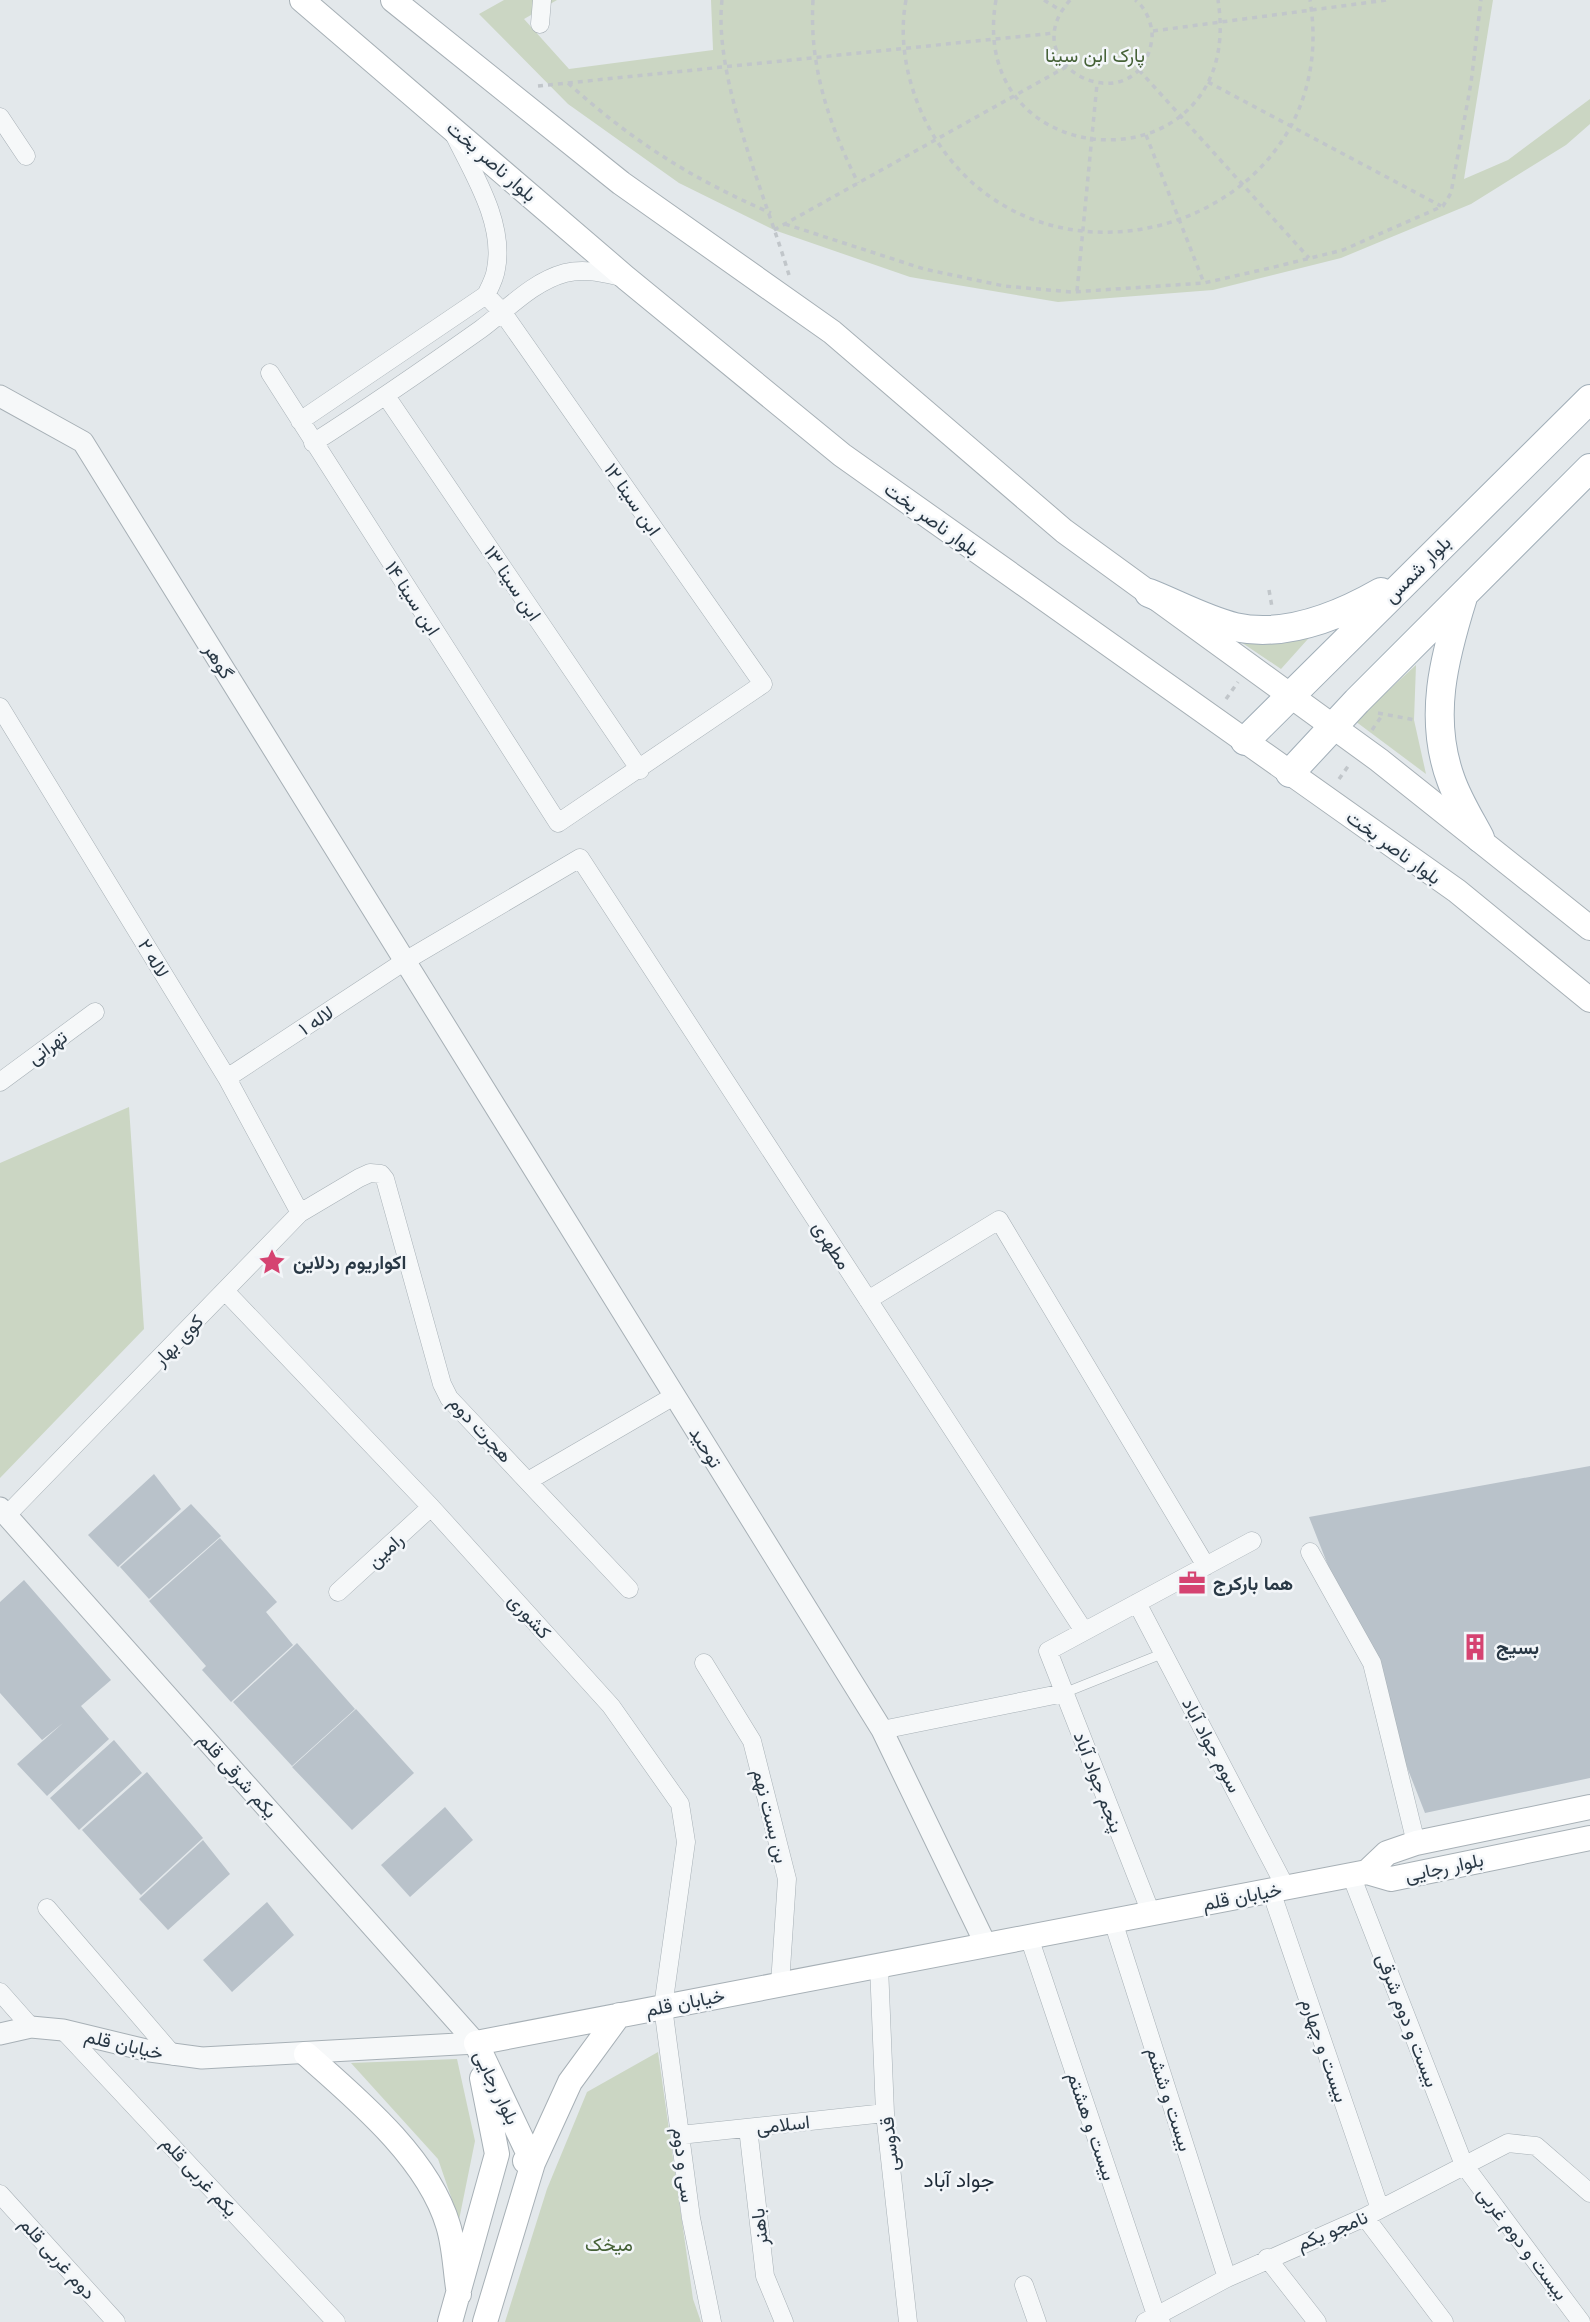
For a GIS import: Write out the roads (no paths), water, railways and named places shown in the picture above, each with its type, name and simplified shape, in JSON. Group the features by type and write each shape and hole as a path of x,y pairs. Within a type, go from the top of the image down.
{"main road":[{"name":"بلوار ناصر بخت","path":"302,0 626,278 842,455 1457,891 1590,1000"},
{"path":"393,0 621,183 799,308 877,369 1063,531 1333,726 1480,838 1590,929"},
{"name":"بلوار شمس","path":"1245,741 1590,399"},
{"path":"1290,773 1333,726 1590,468"},
{"path":"1149,593 1233,626 1275,629 1298,626 1351,609 1408,578"},
{"path":"1465,593 1447,649 1438,717 1451,781 1480,838"},
{"name":"بلوار رجایی","path":"1359,1874 1387,1853 1416,1843 1590,1807"},
{"name":"بلوار رجایی","path":"1359,1874 1391,1878 1590,1838"},
{"name":"خیابان قلم","path":"476,2043 1359,1874"},
{"path":"485,2322 533,2163 570,2082 620,2015"},
{"name":"بلوار رجایی","path":"450,2322 497,2154 476,2043"},
{"name":"بلوار رجایی","path":"476,2043 533,2163"},
{"path":"306,2054 369,2109 419,2168 448,2225 459,2294"},
{"path":"497,2154 533,2163"}],"street":[{"path":"540,24 542,0"},
{"path":"0,117 26,156"},
{"path":"300,421 486,295 496,269 497,238 486,203 449,124"},
{"path":"313,443 386,396 503,313 535,285 565,273 590,270 626,278"},
{"name":"ابن سینا ۱۲","path":"486,295 503,313 762,684 640,770"},
{"name":"ابن سینا ۱۴","path":"270,373 558,823 640,770"},
{"name":"گوهر","path":"0,396 83,442 405,961"},
{"name":"ابن سینا ۱۳","path":"386,396 640,770"},
{"name":"لاله ۲","path":"0,707 227,1078 300,1213"},
{"name":"لاله ۱","path":"227,1078 405,961 580,858"},
{"name":"مطهری","path":"580,858 1084,1631"},
{"name":"توحید","path":"405,961 881,1730 986,1945"},
{"name":"تهرانی","path":"0,1082 95,1012"},
{"name":"هجرت دوم","path":"359,1178 370,1173 381,1174 385,1179 442,1384 449,1398 629,1589"},
{"name":"کوی بهار","path":"3,1512 300,1213 359,1178"},
{"path":"868,1300 999,1220 1206,1566"},
{"name":"کشوری","path":"225,1291 431,1507 611,1706 680,1804 685,1820 686,1842 663,2007"},
{"path":"528,1481 674,1396"},
{"name":"رامین","path":"338,1592 431,1507"},
{"name":"یکم شرقی قلم","path":"3,1512 476,2043"},
{"path":"1084,1631 1252,1541"},
{"path":"1311,1552 1372,1663 1416,1843"},
{"name":"سوم جواد آباد","path":"1137,1603 1164,1653 1278,1889"},
{"name":"پنجم جواد آباد","path":"1084,1631 1048,1651 1151,1913"},
{"name":"بن بست نهم","path":"704,1662 752,1741 787,1879 780,1984"},
{"path":"881,1730 1064,1693"},
{"name":"بیست و دوم شرقی","path":"1359,1874 1464,2165"},
{"name":"بیست و چهارم","path":"1278,1889 1373,2213 1444,2322"},
{"path":"47,1908 174,2056"},
{"name":"بیست و ششم","path":"1113,1921 1227,2278"},
{"name":"بیست و هشتم","path":"1029,1937 1154,2320"},
{"name":"قدوسی","path":"879,1966 885,2113 908,2322"},
{"path":"0,1992 31,2027"},
{"name":"سی و دوم","path":"663,2007 691,2218 712,2322"},
{"name":"خیابان قلم","path":"0,2034 31,2027 63,2030 174,2056 202,2058 476,2043"},
{"name":"یکم غربی قلم","path":"63,2030 337,2322"},
{"name":"اسلامی","path":"680,2135 885,2113"},
{"name":"باهنر","path":"748,2128 765,2276 784,2322"},
{"name":"نامجو یکم","path":"1154,2320 1267,2258 1373,2213 1508,2143 1536,2146 1590,2193"},
{"name":"بیست و دوم غربی","path":"1464,2165 1581,2322"},
{"name":"دوم غربی قلم","path":"0,2193 116,2322"},
{"path":"1267,2258 1317,2322"},
{"path":"1024,2285 1037,2322"}],"lane":[{"path":"1064,1693 1164,1653"}],"place":[{"name":"اکواریوم ردلاین","path":"272,1262"},
{"name":"هما بارکرج","path":"1192,1583"},
{"name":"بسیج","path":"1475,1647"}],"district":[{"name":"جواد آباد","path":"959,2180"}],"park label":[{"name":"پارک ابن سینا","path":"1095,55"},
{"name":"میخک","path":"609,2244"}]}
